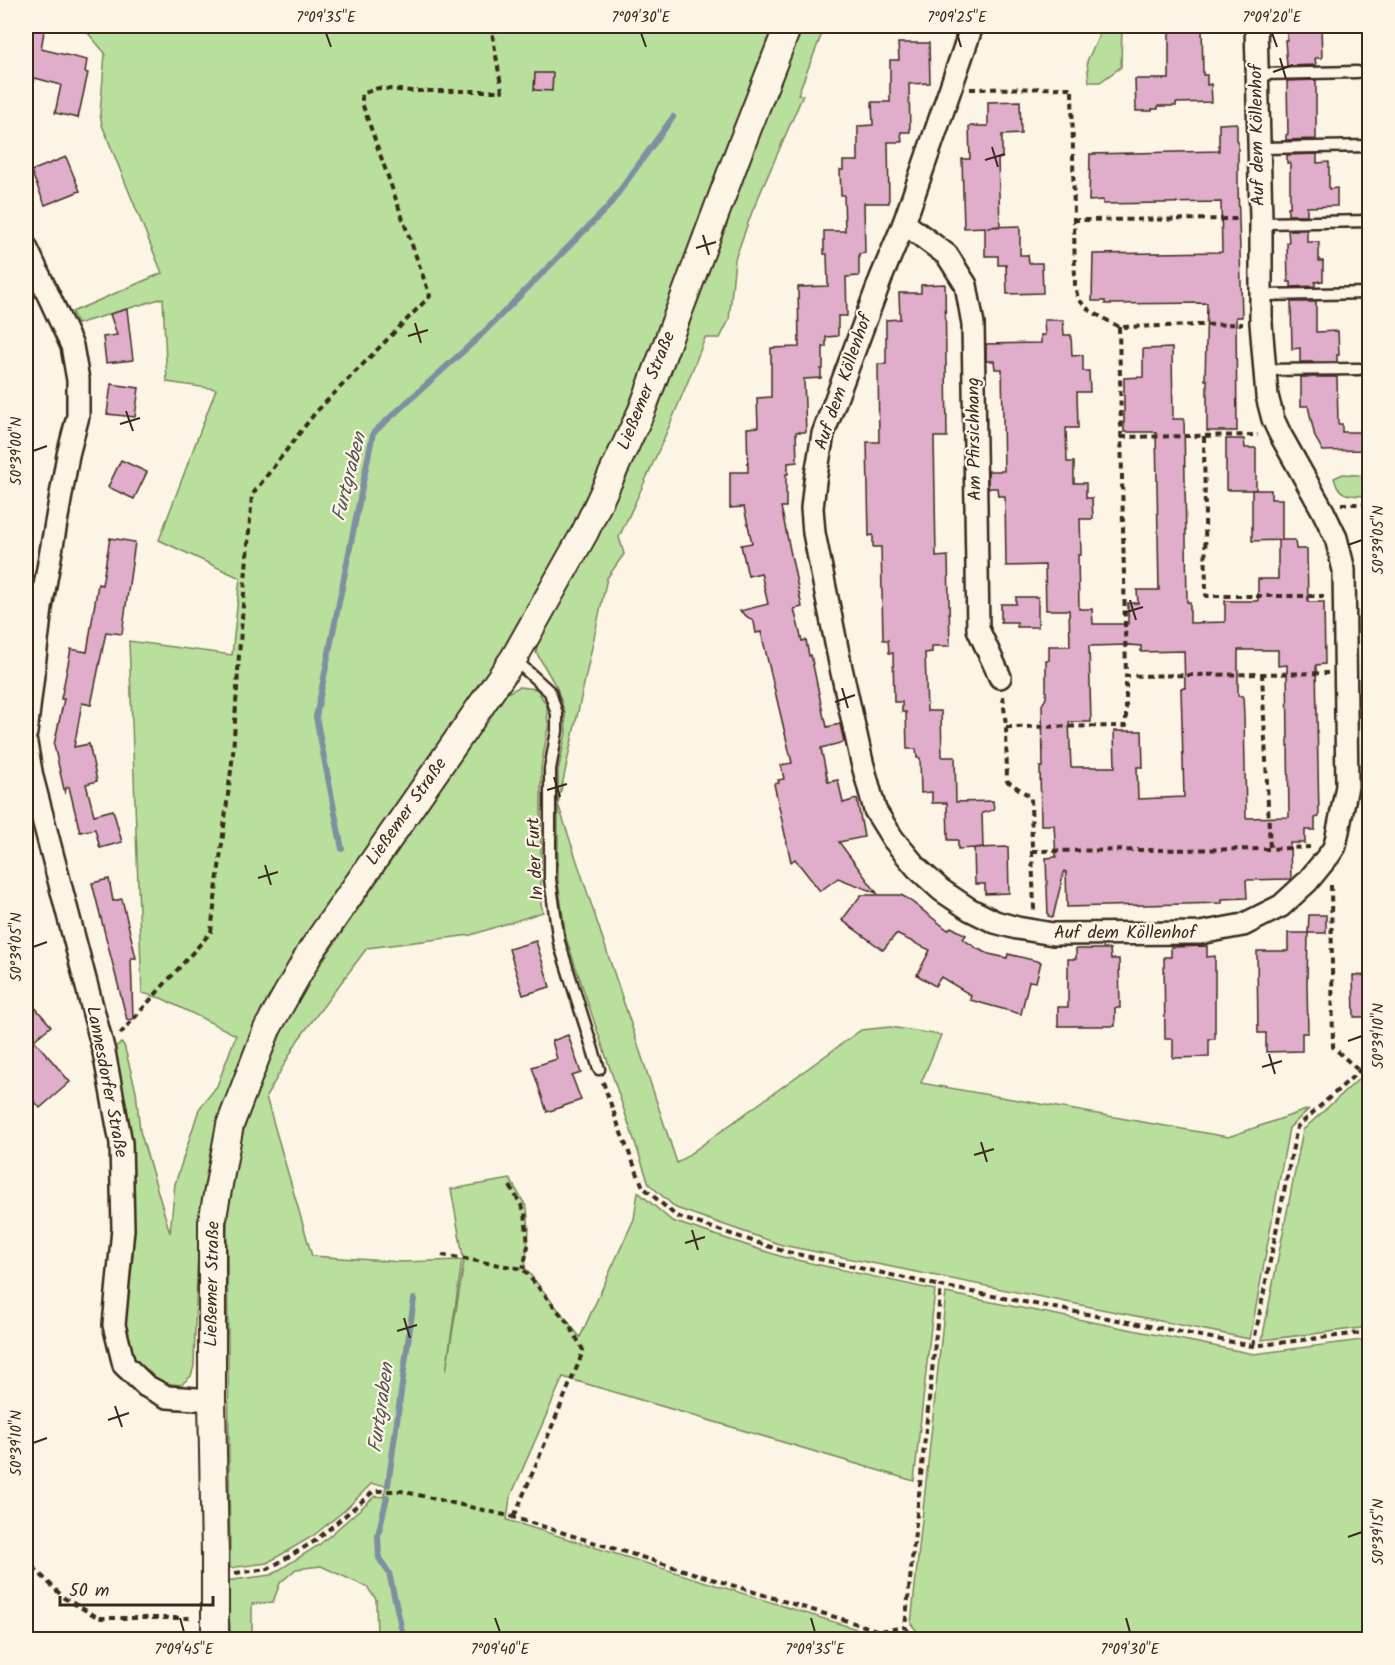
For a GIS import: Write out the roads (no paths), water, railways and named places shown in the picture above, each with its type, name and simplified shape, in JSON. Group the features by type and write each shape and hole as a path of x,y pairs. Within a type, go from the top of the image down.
{"street":[{"name":"Ließemer Straße","path":"215,1629 212,1222 230,1125 267,1029 311,951 514,658 585,532 642,410 788,26"},
{"name":"Auf dem Köllenhof","path":"972,26 904,223 823,434 814,481 812,508 814,533 862,762 875,810 893,839 917,868 940,890 969,909 995,922 1053,934 1087,935 1200,933 1243,925 1281,906 1307,882 1335,846 1347,786 1344,570 1336,538 1280,434 1267,396 1261,323 1256,26"},
{"name":"Am Pfirsichhang","path":"904,223 947,255 966,285 973,324 978,629 1000,677"},
{"path":"26,247 72,346 78,380 78,416 68,455 41,608 26,733"},
{"name":"Lannesdorfer Straße","path":"26,743 29,779 104,1052 121,1143 123,1229 114,1325 124,1365 146,1386 167,1397 212,1400"}],"lane":[{"path":"1257,74 1357,72"},
{"path":"1259,148 1370,146"},
{"path":"1261,221 1370,221"},
{"path":"1261,295 1370,293"},
{"path":"1264,370 1359,369"},
{"name":"In der Furt","path":"514,658 550,692 557,714 557,731 550,769 550,879 559,942 599,1070"}],"waterway":[{"name":"Furtgraben","path":"342,849 316,717 373,433 479,337 608,207 673,117"},
{"name":"Furtgraben","path":"388,1485 414,1299"},
{"name":"Furtgraben","path":"387,1497 378,1535 379,1558 389,1573 404,1640"}]}
